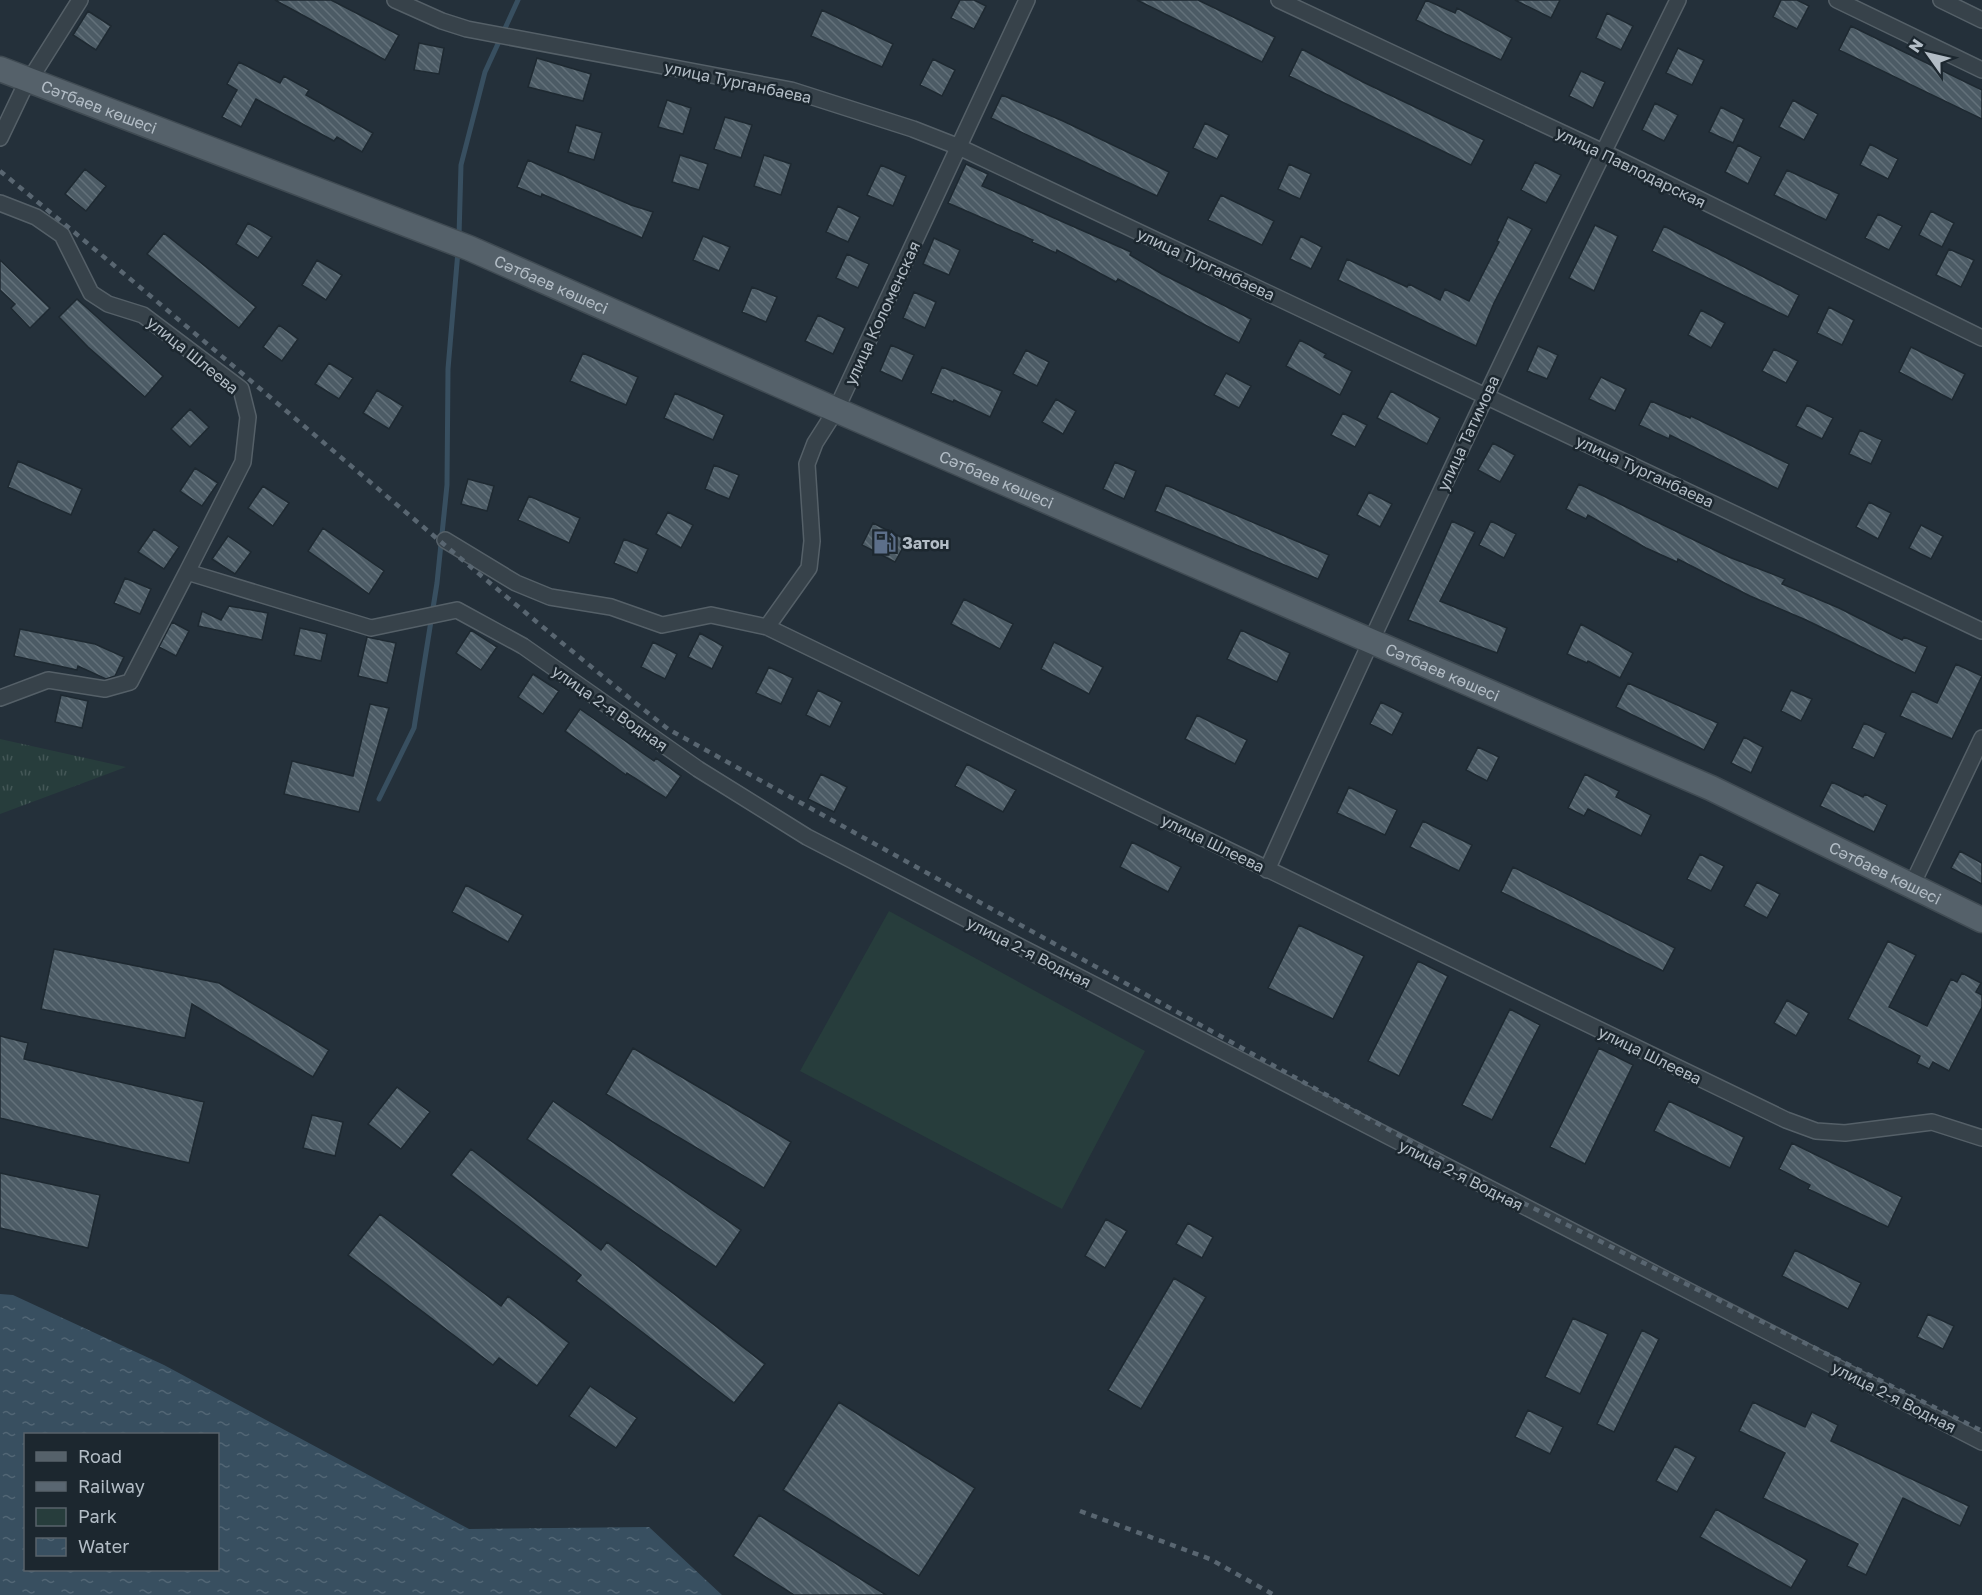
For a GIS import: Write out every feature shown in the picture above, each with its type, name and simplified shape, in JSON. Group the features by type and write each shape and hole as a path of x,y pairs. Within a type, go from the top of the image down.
{"main road":[{"name":"Сәтбаев көшесі","path":"0,69 26,87"},
{"name":"Сәтбаев көшесі","path":"0,83 26,87 418,227 469,248 1369,642 1711,788 1982,920"}],"street":[{"path":"0,138 26,87 80,0"},
{"name":"улица Турганбаева","path":"394,0 467,29 791,90 913,129 959,147 1982,631"},
{"name":"улица Коломенская","path":"767,627 809,568 812,541 806,477 807,464 814,443 836,410 1027,0"},
{"name":"улица Павлодарская","path":"1279,0 1603,152 1982,338"},
{"name":"улица Татимова","path":"1268,870 1369,642 1485,395 1678,0"},
{"path":"1837,0 1982,70"},
{"path":"1941,0 1982,20"},
{"name":"улица Шлеева","path":"0,203 36,217 62,235 91,294 108,304 143,315 241,389 248,417 243,462 188,572"},
{"name":"улица Шлеева","path":"445,540 516,583 550,597 611,607 662,625 711,615 767,627 1786,1120 1816,1131 1845,1133 1932,1122 1982,1138"},
{"path":"0,698 48,680 105,689 130,682 188,572"},
{"name":"улица 2-я Водная","path":"188,572 371,628 457,610 523,646 698,769 807,837 1982,1442"},
{"path":"1912,885 1982,738"}],"green space":[{"path":"0,739 126,767 0,814"},
{"path":"889,911 1145,1051 1062,1209 800,1071"}],"water":[{"path":"0,1294 13,1295 164,1365 469,1529 649,1527 722,1595 0,1595"}],"building":[{"path":"275,0 331,0 399,35 385,60"},
{"path":"960,0 974,0 986,6 974,29 951,18"},
{"path":"1137,0 1198,0 1275,37 1262,62"},
{"path":"1426,0 1455,13 1457,8 1512,38 1501,60 1416,20"},
{"path":"1515,0 1560,0 1551,18"},
{"path":"1781,0 1797,0 1809,6 1797,29 1773,17"},
{"path":"822,10 893,44 882,67 811,36"},
{"path":"88,11 111,26 96,50 73,35"},
{"path":"1607,13 1633,26 1621,50 1596,38"},
{"path":"1851,26 1982,90 1982,119 1839,50"},
{"path":"419,43 444,48 439,74 414,70"},
{"path":"1678,48 1704,60 1692,85 1666,73"},
{"path":"1302,49 1363,82 1484,140 1471,165 1289,76"},
{"path":"537,58 591,74 583,101 528,87"},
{"path":"933,59 955,70 942,96 920,85"},
{"path":"239,62 280,83 284,76 309,90 306,95 373,133 362,152 337,137 334,141 256,99 241,127 222,117 237,90 227,84"},
{"path":"1581,71 1605,82 1593,108 1569,96"},
{"path":"1002,95 1063,121 1169,172 1157,196 991,118"},
{"path":"667,100 691,108 683,134 658,127"},
{"path":"1793,100 1818,114 1804,140 1779,127"},
{"path":"1655,103 1678,115 1664,141 1642,130"},
{"path":"1721,107 1744,119 1733,143 1709,132"},
{"path":"725,117 752,125 741,158 714,149"},
{"path":"1205,123 1229,135 1217,159 1193,148"},
{"path":"576,125 602,133 594,160 568,152"},
{"path":"1870,144 1898,159 1888,179 1860,165"},
{"path":"1738,145 1761,157 1748,184 1725,172"},
{"path":"680,155 708,164 699,190 672,182"},
{"path":"764,155 791,164 781,195 754,186"},
{"path":"528,160 631,205 653,212 642,238 542,194 541,197 517,187"},
{"path":"1535,162 1561,175 1546,203 1521,190"},
{"path":"966,164 988,174 982,186 1131,252 1130,255 1162,274 1251,319 1239,343 1118,279 1116,282 1057,250 1056,253 1032,242 1033,240 948,203"},
{"path":"1289,164 1311,174 1300,199 1278,189"},
{"path":"881,165 906,176 893,206 867,195"},
{"path":"85,169 106,186 86,211 65,194"},
{"path":"1787,170 1839,194 1826,220 1774,195"},
{"path":"1221,195 1274,221 1262,245 1208,220"},
{"path":"838,206 860,217 848,242 826,232"},
{"path":"1931,211 1954,223 1942,247 1919,235"},
{"path":"1878,214 1902,226 1889,250 1865,238"},
{"path":"1508,217 1532,229 1494,303 1476,346 1338,280 1347,259 1407,287 1409,284 1440,300 1445,289 1469,301 1499,242 1497,241"},
{"path":"248,223 272,237 258,258 236,244"},
{"path":"1595,225 1618,236 1594,291 1569,278"},
{"path":"1664,226 1799,295 1788,317 1652,251"},
{"path":"164,233 256,307 239,328 147,254"},
{"path":"703,236 730,247 719,271 693,260"},
{"path":"1301,236 1322,247 1311,269 1290,259"},
{"path":"934,238 960,250 949,275 923,264"},
{"path":"1949,249 1974,260 1961,287 1936,275"},
{"path":"847,254 869,264 858,288 836,278"},
{"path":"0,260 50,308 30,328 11,308 15,304 0,290"},
{"path":"317,260 342,275 326,300 302,285"},
{"path":"752,287 777,297 766,322 742,312"},
{"path":"914,292 936,302 925,328 903,318"},
{"path":"77,299 163,376 145,397 88,347 59,317"},
{"path":"1829,307 1854,320 1842,345 1817,333"},
{"path":"1701,310 1725,323 1711,348 1688,335"},
{"path":"818,315 845,328 833,354 805,341"},
{"path":"279,325 298,339 282,361 263,347"},
{"path":"1300,340 1326,354 1324,357 1352,371 1340,395 1286,366"},
{"path":"891,345 914,355 902,381 880,371"},
{"path":"1538,346 1558,355 1547,379 1527,371"},
{"path":"1911,347 1965,374 1952,400 1899,372"},
{"path":"1774,349 1798,361 1786,383 1762,371"},
{"path":"1026,350 1049,362 1037,386 1013,374"},
{"path":"583,353 638,377 626,405 570,381"},
{"path":"329,363 353,378 339,399 315,384"},
{"path":"942,367 1002,391 990,417 954,400 953,402 931,393"},
{"path":"1226,373 1251,386 1239,408 1214,395"},
{"path":"1601,377 1626,389 1615,411 1589,399"},
{"path":"377,390 403,406 389,429 363,413"},
{"path":"1391,391 1440,418 1427,444 1377,418"},
{"path":"675,393 724,415 713,440 664,418"},
{"path":"1056,399 1076,411 1063,434 1042,422"},
{"path":"1651,401 1690,418 1691,416 1789,464 1778,489 1670,435 1669,439 1639,425"},
{"path":"1807,405 1833,418 1822,439 1796,426"},
{"path":"190,409 209,427 190,447 171,429"},
{"path":"1343,413 1367,425 1355,447 1331,435"},
{"path":"1860,430 1882,440 1871,464 1849,454"},
{"path":"1493,443 1515,455 1500,482 1478,470"},
{"path":"18,461 82,489 71,515 8,487"},
{"path":"1115,462 1136,471 1124,499 1103,489"},
{"path":"714,465 739,475 729,499 705,489"},
{"path":"195,468 218,483 202,506 180,491"},
{"path":"468,479 494,486 487,511 461,504"},
{"path":"1579,484 1729,557 1785,579 1782,584 1839,608 1902,640 1904,637 1927,647 1915,673 1806,620 1750,596 1678,559 1677,562 1646,548 1588,515 1586,519 1566,509"},
{"path":"1166,485 1329,555 1318,579 1155,511"},
{"path":"263,486 289,503 273,526 248,508"},
{"path":"1369,492 1392,504 1380,527 1357,515"},
{"path":"529,496 580,518 569,543 518,520"},
{"path":"1869,502 1891,513 1878,539 1856,527"},
{"path":"668,512 693,525 681,548 656,534"},
{"path":"1452,521 1475,532 1440,601 1507,628 1497,653 1408,620"},
{"path":"1491,521 1516,534 1504,558 1479,545"},
{"name":"Затон","path":"873,523 907,540 895,562 862,545"},
{"path":"1921,525 1943,536 1931,559 1909,548"},
{"path":"323,528 384,571 369,594 308,551"},
{"path":"154,529 179,547 164,569 138,552"},
{"path":"228,536 251,552 235,574 212,559"},
{"path":"624,539 648,549 637,573 614,563"},
{"path":"125,578 151,589 140,614 114,603"},
{"path":"964,599 1013,624 1000,649 951,624"},
{"path":"229,606 268,613 262,640 198,626 202,611 221,620"},
{"path":"172,622 189,631 176,656 159,647"},
{"path":"1581,624 1633,653 1620,678 1588,661 1587,663 1567,654"},
{"path":"300,628 327,634 321,661 294,655"},
{"path":"20,629 95,644 124,657 115,676 106,679 78,666 77,670 14,656"},
{"path":"471,630 497,647 481,670 456,653"},
{"path":"1241,630 1290,653 1277,682 1227,659"},
{"path":"700,633 723,646 712,669 688,657"},
{"path":"367,637 396,643 387,683 358,676"},
{"path":"653,642 677,654 665,679 641,667"},
{"path":"1054,642 1103,667 1089,694 1041,669"},
{"path":"1956,664 1982,676 1952,739 1900,716 1912,691 1937,703"},
{"path":"769,667 793,678 781,704 756,693"},
{"path":"533,674 559,691 543,714 518,697"},
{"path":"1628,683 1718,723 1704,750 1616,707"},
{"path":"818,690 842,702 830,727 806,715"},
{"path":"1791,690 1812,699 1801,721 1781,711"},
{"path":"61,695 88,701 82,728 55,722"},
{"path":"1381,702 1403,713 1392,735 1370,724"},
{"path":"370,704 389,708 359,812 284,794 292,761 353,776"},
{"path":"580,709 654,761 656,758 681,776 666,798 627,773 626,775 565,731"},
{"path":"1197,715 1247,740 1235,764 1185,739"},
{"path":"1864,723 1886,733 1874,758 1852,748"},
{"path":"1744,737 1763,747 1751,773 1731,763"},
{"path":"1478,747 1499,757 1487,781 1466,770"},
{"path":"967,764 1016,790 1003,812 955,786"},
{"path":"821,774 847,787 834,812 808,799"},
{"path":"1585,774 1619,791 1616,797 1651,815 1641,836 1588,809 1584,816 1568,808"},
{"path":"1832,782 1863,797 1865,794 1887,805 1874,832 1820,806"},
{"path":"1349,787 1397,810 1385,835 1337,813"},
{"path":"1423,821 1472,845 1459,871 1410,847"},
{"path":"1132,842 1181,867 1168,892 1120,867"},
{"path":"1960,851 1982,863 1982,884 1951,868"},
{"path":"1700,854 1724,866 1711,891 1687,879"},
{"path":"1513,867 1675,948 1663,971 1501,892"},
{"path":"1757,882 1780,894 1767,918 1744,906"},
{"path":"466,885 523,915 508,942 452,912"},
{"path":"1299,925 1364,956 1333,1019 1268,988"},
{"path":"1888,941 1916,955 1889,1007 1927,1026 1951,979 1957,982 1962,973 1981,983 1976,992 1982,995 1982,1007 1949,1071 1933,1062 1929,1069 1917,1063 1920,1056 1848,1019"},
{"path":"54,949 219,983 329,1050 313,1077 192,1004 185,1038 41,1009"},
{"path":"1418,961 1448,976 1399,1076 1368,1061"},
{"path":"1787,1000 1809,1013 1796,1036 1774,1023"},
{"path":"1510,1009 1540,1025 1492,1120 1462,1105"},
{"path":"0,1036 28,1043 24,1059 204,1102 189,1163 0,1118"},
{"path":"633,1048 791,1142 764,1188 606,1094"},
{"path":"1599,1048 1633,1065 1585,1164 1550,1147"},
{"path":"397,1087 430,1112 401,1149 368,1124"},
{"path":"553,1101 741,1230 716,1267 527,1139"},
{"path":"1669,1101 1744,1137 1730,1168 1654,1131"},
{"path":"312,1115 343,1122 335,1156 303,1148"},
{"path":"1792,1143 1902,1197 1888,1227 1808,1189 1810,1185 1779,1169"},
{"path":"471,1149 601,1250 607,1242 765,1364 734,1403 576,1281 581,1275 451,1175"},
{"path":"0,1173 100,1195 88,1248 0,1228"},
{"path":"380,1214 501,1306 508,1296 569,1343 537,1386 499,1358 493,1365 348,1255"},
{"path":"1106,1219 1127,1231 1105,1268 1085,1256"},
{"path":"1188,1223 1213,1237 1202,1258 1176,1244"},
{"path":"1795,1250 1861,1283 1848,1309 1782,1276"},
{"path":"1174,1278 1206,1297 1141,1409 1108,1390"},
{"path":"1928,1314 1954,1326 1943,1349 1917,1337"},
{"path":"1573,1318 1608,1334 1580,1394 1545,1377"},
{"path":"1642,1330 1659,1339 1614,1432 1597,1424"},
{"path":"590,1386 637,1418 616,1448 569,1416"},
{"path":"839,1402 975,1488 919,1576 783,1490"},
{"path":"1753,1402 1805,1427 1812,1412 1838,1425 1831,1441 1969,1506 1960,1526 1903,1498 1866,1575 1847,1566 1858,1544 1763,1498 1785,1453 1739,1431"},
{"path":"1528,1410 1563,1427 1550,1454 1515,1437"},
{"path":"1675,1446 1696,1457 1677,1492 1656,1481"},
{"path":"1716,1509 1807,1560 1791,1588 1700,1537"},
{"path":"759,1515 886,1595 794,1595 733,1556"}],"waterway":[{"path":"459,236 461,165 485,72 518,0"},
{"path":"379,799 414,728 437,583 447,485 448,369 458,251"}],"railway":[{"path":"0,171 668,729 1501,1192 1982,1431"},
{"path":"1080,1511 1210,1559 1274,1595"}],"place":[{"name":"Затон","path":"884,543"}]}
